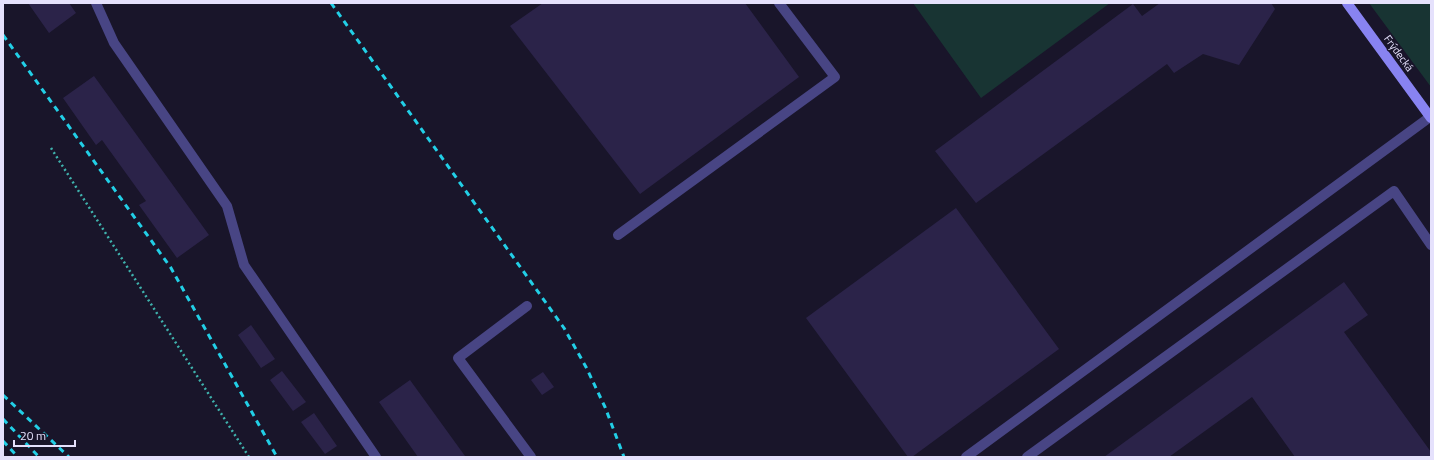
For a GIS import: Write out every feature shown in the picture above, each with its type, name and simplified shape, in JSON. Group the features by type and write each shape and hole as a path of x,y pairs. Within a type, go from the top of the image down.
{"main road":[{"name":"Frýdecká","path":"1347,3 1431,117"}],"lane":[{"path":"96,3 114,43 227,206 244,265 376,457"},
{"path":"618,235 835,77 779,3"},
{"path":"966,457 1431,117"},
{"path":"1027,457 1394,191 1431,245"},
{"path":"527,306 458,358 531,457"}],"path":[{"path":"51,148 249,457"}],"green space":[{"path":"913,3 1110,3 981,98"},
{"path":"1369,3 1431,3 1431,87"}],"building":[{"path":"28,3 69,3 76,13 49,33"},
{"path":"543,3 745,3 799,77 640,194 510,26"},
{"path":"1160,3 1271,3 1275,9 1239,65 1203,54 1174,73 1167,64 976,203 935,151 1133,4 1142,16"},
{"path":"94,76 209,235 177,258 139,205 146,201 102,140 96,145 63,98"},
{"path":"956,208 1059,349 912,457 908,457 806,318"},
{"path":"1344,282 1368,315 1344,332 1431,452 1431,457 1295,457 1252,397 1169,457 1104,457"},
{"path":"251,325 275,359 261,368 238,335"},
{"path":"282,371 306,402 293,411 270,380"},
{"path":"543,372 554,387 542,395 531,380"},
{"path":"410,380 465,456 464,457 418,457 379,402"},
{"path":"314,413 337,446 325,454 301,422"}],"railway":[{"path":"331,3 564,328 586,367 605,407 624,457"},
{"path":"3,35 171,268 277,457"},
{"path":"3,395 69,457"},
{"path":"3,419 39,457"},
{"path":"3,441 18,457"}]}
